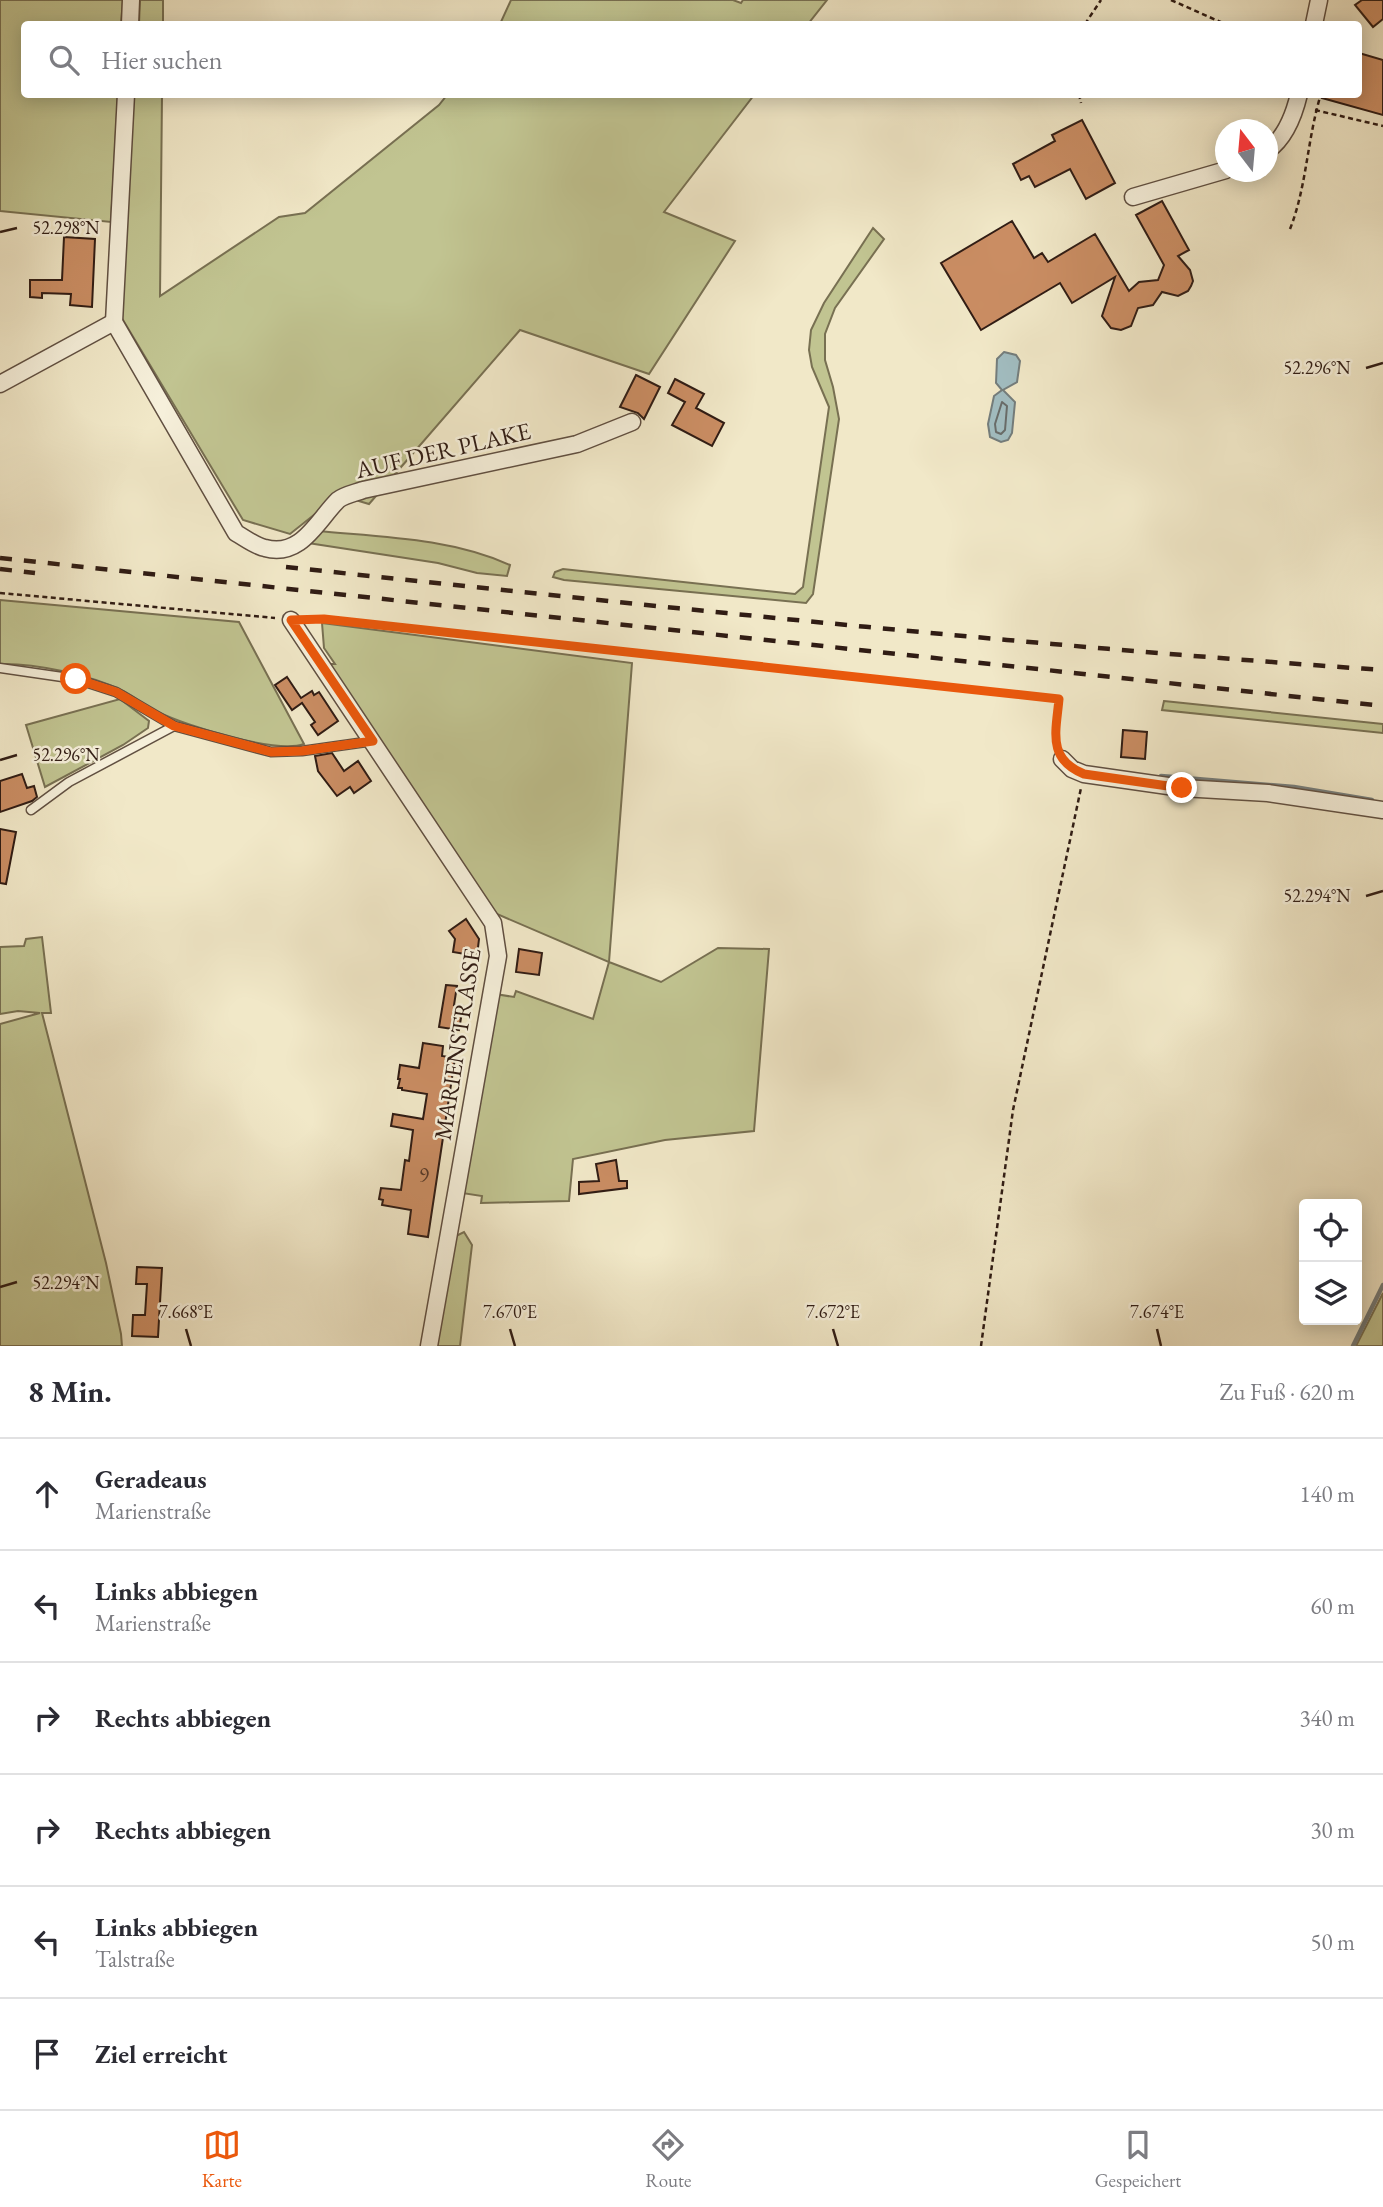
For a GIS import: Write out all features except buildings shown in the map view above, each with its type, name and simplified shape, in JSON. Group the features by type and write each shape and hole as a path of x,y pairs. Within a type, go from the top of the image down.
{"street":[{"path":"130,21 131,0"},
{"path":"1315,21 1319,0"},
{"path":"0,384 114,322 127,98"},
{"path":"1278,143 1294,112 1298,98"},
{"path":"1133,197 1215,173"},
{"name":"AUF DER PLAKE","path":"114,322 236,533 265,548 282,550 296,546 340,498 363,490 577,444 632,422"},
{"name":"MARIENSTRASSE","path":"291,620 493,923 498,956 429,1346"},
{"path":"1062,759 1072,769 1084,774 1182,788 1268,793 1383,810"}],"lane":[{"path":"0,668 76,679 116,692 174,726 271,752 302,751 373,741"},
{"path":"31,810 69,782 174,726"}],"path":[{"path":"1087,21 1101,0"},
{"path":"1171,0 1218,21"},
{"path":"1080,98 1081,103"},
{"path":"1290,229 1298,208 1320,98"},
{"path":"1294,112 1316,110 1383,127"},
{"path":"0,593 291,620 338,620 1059,699 1055,740 1062,759"},
{"path":"981,1346 1013,1110 1084,774"}],"green space":[{"path":"0,0 123,0 121,21 21,21 21,98 118,98 111,222 0,211"},
{"path":"140,0 163,0 163,21 139,21"},
{"path":"511,0 733,0 741,3 743,0 827,0 810,21 501,21"},
{"path":"134,98 162,98 160,296 279,217 305,213 445,98 752,98 664,212 735,241 649,374 520,330 369,504 339,495 290,534 243,520 120,315"},
{"path":"873,228 884,239 835,308 825,334 825,360 839,419 813,594 806,603 553,577 555,572 563,569 795,594 803,587 829,407 812,367 809,350 811,330 824,303"},
{"path":"318,531 440,544 464,549 510,565 507,576 477,573 438,563 308,543"},
{"path":"0,600 239,622 304,744 273,745 231,737 171,718 121,690 94,679 45,668 0,664"},
{"path":"322,623 632,663 609,962 490,911 326,664 335,664 324,648"},
{"path":"120,699 149,721 148,728 123,745 45,787 26,725"},
{"path":"1164,701 1383,724 1383,733 1162,710"},
{"path":"42,937 51,1013 42,1013 106,1263 122,1346 0,1346 0,1024 40,1013 18,1011 0,1014 0,947 24,946 26,939"},
{"path":"718,948 769,949 754,1131 665,1140 573,1159 569,1201 481,1203 482,1196 462,1193 495,994 514,997 516,991 593,1019 609,962 661,982"},
{"path":"464,1232 472,1245 460,1346 437,1346 456,1236"},
{"path":"1383,1293 1383,1346 1356,1346"}],"water":[{"path":"1004,352 1016,355 1020,361 1017,382 1003,390 1015,402 1012,433 1008,440 1001,442 990,437 988,424 994,396 1002,390 996,383 997,359"}],"waterway":[{"path":"1161,776 1294,787 1372,800"},
{"path":"1353,1346 1383,1285"}],"railway":[{"path":"0,558 1383,706"},
{"path":"286,567 971,637 1383,670"},
{"path":"0,569 35,573"}],"route":[{"path":"76,679 116,692 174,726 271,752 302,751 373,741 291,620 324,619 1059,699 1056,746 1062,759 1072,769 1084,774 1182,788"}]}
